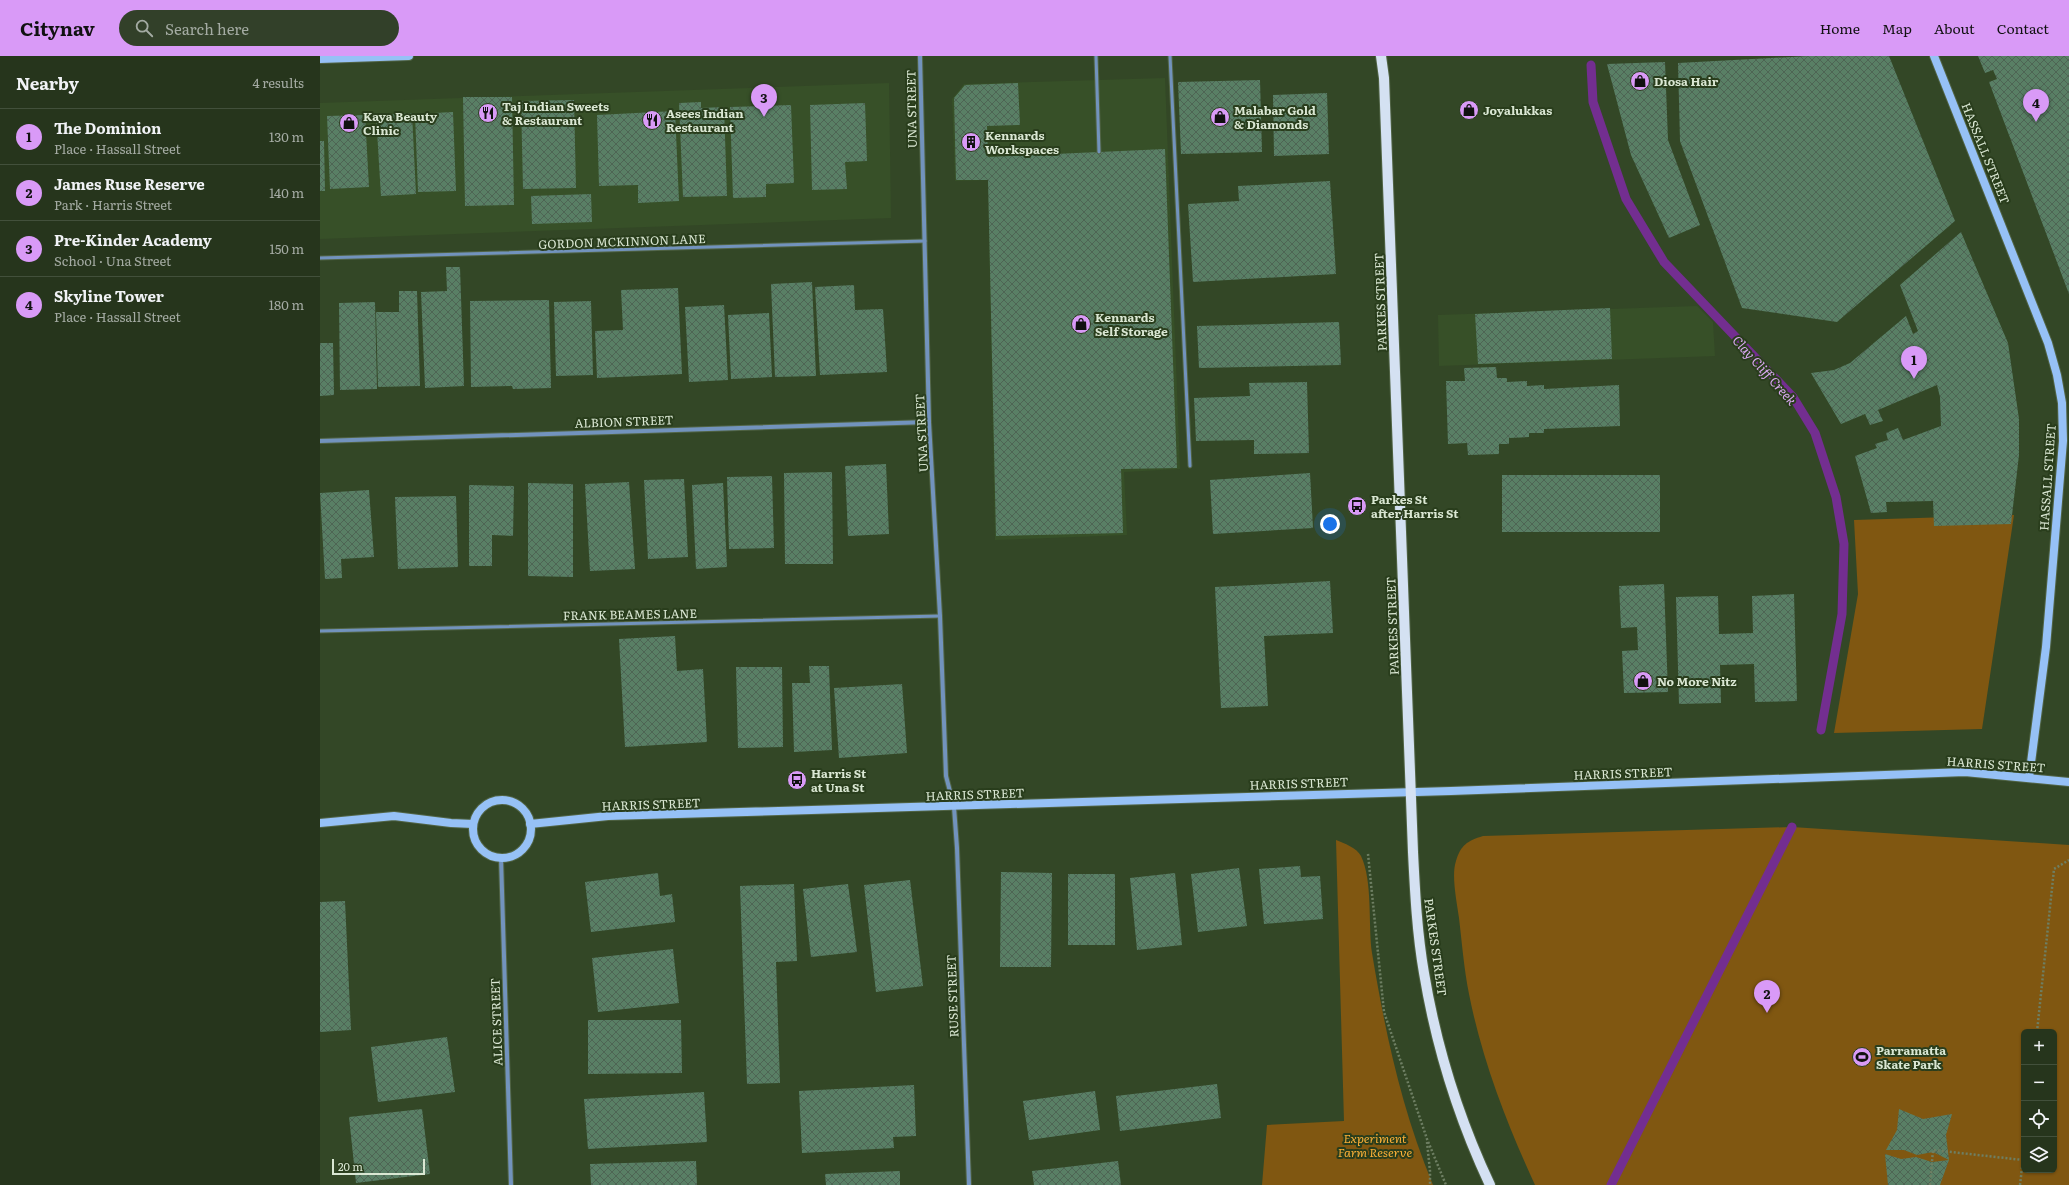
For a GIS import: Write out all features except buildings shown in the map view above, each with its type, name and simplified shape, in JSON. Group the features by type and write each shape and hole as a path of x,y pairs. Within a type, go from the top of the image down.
{"main road":[{"path":"320,59 409,56"},
{"name":"PARKES STREET","path":"1380,56 1384,78 1411,792 1418,919 1424,973 1449,1076 1465,1125 1490,1185"},
{"name":"HASSALL STREET","path":"1934,56 2048,343 2057,375 2062,403 2066,441 2046,647 2029,778"},
{"name":"HARRIS STREET","path":"530,824 608,816 954,807 1965,772 2069,782"},
{"path":"497,800 506,800 522,808 528,816 530,824 529,837 523,848 510,857 501,858 492,856 483,851 473,834 473,824 481,808 497,800"},
{"path":"320,823 394,816 451,824 473,824"}],"street":[{"name":"UNA STREET","path":"920,56 930,422 940,616 946,776 954,807"},
{"name":"ALBION STREET","path":"320,441 930,422"},
{"name":"RUSE STREET","path":"954,807 969,1185"},
{"name":"ALICE STREET","path":"501,858 511,1185"}],"lane":[{"path":"1096,56 1099,152"},
{"path":"1170,56 1190,466"},
{"name":"GORDON MCKINNON LANE","path":"320,258 925,241"},
{"name":"FRANK BEAMES LANE","path":"320,631 940,616"}],"path":[{"path":"1368,854 1384,1012 1427,1139 1446,1185"},
{"path":"2037,1029 2054,869 2069,860"},
{"path":"1427,1139 1430,1185"},
{"path":"1930,1185 1933,1150 2021,1160"},
{"path":"2020,1185 2021,1173"}],"shaded area":[{"name":"Kennards Self Storage","path":"1165,78 1180,469 1124,472 1127,535 995,540 988,180 955,181 952,99 964,84"},
{"path":"889,83 891,218 320,239 320,103"},
{"path":"1697,306 1713,322 1715,356 1439,366 1438,315"}],"green space":[{"path":"2014,515 1982,729 1834,733 1858,594 1854,520"},
{"path":"1792,827 2069,845 2069,1185 1535,1185 1496,1091 1474,1019 1469,994 1454,874 1456,861 1460,851 1465,844 1483,836"},
{"name":"Experiment Farm Reserve","path":"1336,840 1357,851 1365,866 1369,890 1372,953 1389,1042 1403,1099 1433,1185 1262,1185 1267,1125 1344,1121"}],"waterway":[{"name":"Clay Cliff Creek","path":"1591,65 1593,102 1626,199 1664,262 1793,397 1815,433 1836,497 1844,544 1842,614 1821,730"},
{"path":"1611,1185 1792,827"}],"place":[{"name":"Diosa Hair","path":"1640,81"},
{"name":"Joyalukkas","path":"1469,110"},
{"name":"Taj Indian Sweets & Restaurant","path":"488,113"},
{"name":"Pre-Kinder Academy","path":"764,117"},
{"name":"Malabar Gold & Diamonds","path":"1220,117"},
{"name":"Asees Indian Restaurant","path":"652,120"},
{"name":"Skyline Tower","path":"2036,122"},
{"name":"Kaya Beauty Clinic","path":"349,123"},
{"name":"Kennards Workspaces","path":"971,142"},
{"name":"Kennards Self Storage","path":"1081,324"},
{"name":"The Dominion","path":"1914,379"},
{"name":"Parkes St after Harris St","path":"1357,506"},
{"name":"No More Nitz","path":"1643,681"},
{"name":"Harris St at Una St","path":"797,780"},
{"name":"James Ruse Reserve","path":"1767,1013"},
{"name":"Parramatta Skate Park","path":"1862,1057"}]}
